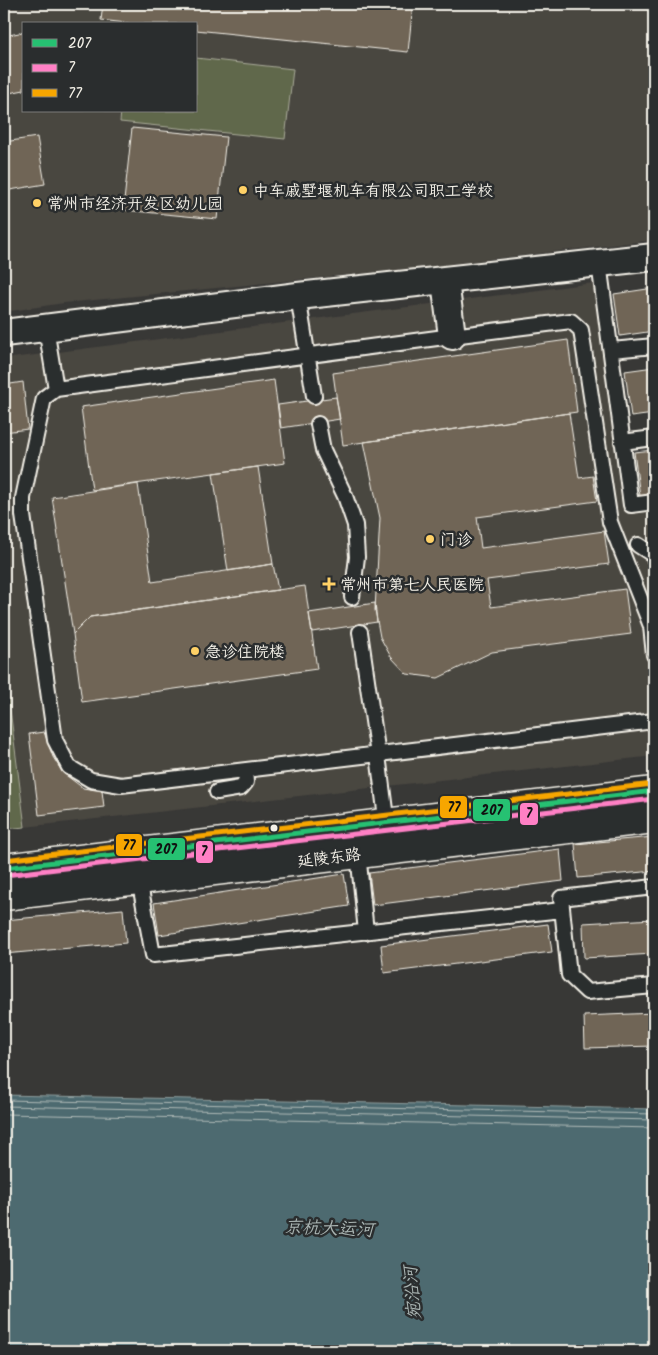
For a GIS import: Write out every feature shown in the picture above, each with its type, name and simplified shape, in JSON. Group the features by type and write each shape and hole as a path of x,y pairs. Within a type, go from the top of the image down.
{"main road":[{"name":"延陵东路","path":"4,896 358,853 388,836 654,791"},
{"name":"延陵东路","path":"4,868 388,836 654,819"}],"street":[{"path":"4,333 298,296 654,257"},
{"path":"446,281 452,336"}],"lane":[{"path":"599,263 631,505 654,502"},
{"path":"298,296 314,396"},
{"path":"654,655 653,625 610,522 581,330 571,322 307,355 172,377 56,389 44,398 22,498 23,515 55,740 69,767 91,780 121,785 654,722"},
{"path":"46,328 56,389"},
{"path":"612,350 654,346"},
{"path":"318,424 323,450 355,525 357,557 352,597"},
{"path":"622,442 654,438"},
{"path":"638,545 652,554 654,558"},
{"path":"360,632 388,836"},
{"path":"217,792 241,788 246,782 245,770"},
{"path":"358,853 366,932"},
{"path":"139,879 153,955 562,910"},
{"path":"654,887 561,898 568,975 587,992 654,986"}],"shaded area":[{"path":"4,4 525,4 654,9 654,240 409,269 64,303 4,312"},
{"name":"常州市第七人民医院","path":"593,283 624,506 654,502 654,756 25,827 4,662 4,359"}],"green space":[{"path":"525,4 654,4 654,9"},
{"path":"198,58 293,69 285,139 120,122 121,112 198,112"},
{"path":"4,662 25,827 4,829"}],"water":[{"path":"4,1095 654,1109 654,1351 4,1351"}],"building":[{"path":"103,4 413,4 408,52 198,30 198,22 118,22 101,20"},
{"path":"22,32 22,90 4,94 4,36"},
{"path":"132,128 226,137 217,219 123,210"},
{"path":"37,137 45,184 4,191 4,142"},
{"path":"654,288 654,331 620,336 614,294"},
{"path":"568,340 577,412 343,445 333,373"},
{"path":"654,367 654,414 631,417 625,371"},
{"path":"274,380 285,463 92,490 81,407"},
{"path":"23,382 28,429 4,432 4,385"},
{"path":"336,397 340,419 281,428 278,405"},
{"name":"门诊","path":"569,413 579,478 593,476 597,501 477,517 481,548 604,531 609,564 487,580 491,607 625,589 631,634 492,652 438,678 407,674 391,657 380,637 375,610 380,518 364,442"},
{"path":"654,450 654,494 640,496 634,452"},
{"path":"258,467 273,564 228,571 213,473"},
{"path":"138,484 152,582 273,564 278,590 90,617 73,634 52,497"},
{"name":"急诊住院楼","path":"305,586 317,669 82,702 73,634 90,617"},
{"path":"375,603 377,622 312,632 309,613"},
{"path":"44,732 53,757 63,773 83,788 102,791 104,807 39,815 29,734"},
{"path":"654,837 654,871 578,878 575,844"},
{"path":"560,849 563,881 373,905 369,873"},
{"path":"344,874 349,906 159,935 154,903"},
{"path":"123,909 126,943 4,954 4,920"},
{"path":"654,919 654,954 584,958 583,923"},
{"path":"548,924 552,952 384,973 381,945"},
{"path":"654,1013 654,1046 585,1048 584,1016"}],"transit line":[{"name":"77","path":"4,860 653,784"},
{"name":"207","path":"4,868 654,791"},
{"name":"7","path":"5,875 654,799"}],"place":[{"name":"中车戚墅堰机车有限公司职工学校","path":"243,190"},
{"name":"常州市经济开发区幼儿园","path":"37,203"},
{"name":"门诊","path":"430,539"},
{"name":"常州市第七人民医院","path":"329,584"},
{"name":"急诊住院楼","path":"195,651"}],"water label":[{"name":"京杭大运河","path":"329,1228"},
{"name":"宛沿河","path":"412,1293"}]}
